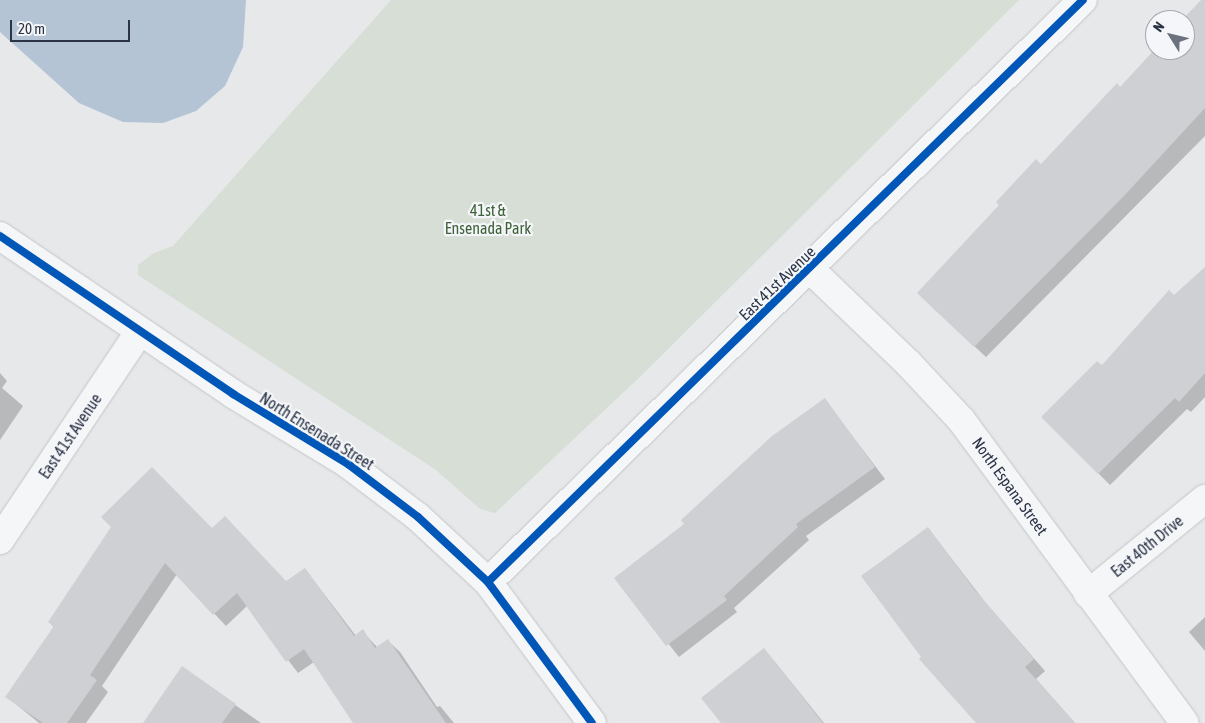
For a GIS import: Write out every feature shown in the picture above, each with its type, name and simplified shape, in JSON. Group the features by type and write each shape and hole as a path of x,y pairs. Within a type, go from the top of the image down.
{"street":[{"name":"East 41st Avenue","path":"488,582 811,270 1083,0"},
{"name":"North Ensenada Street","path":"0,236 233,394 348,464 418,517 488,582 592,723"},
{"name":"North Espana Street","path":"811,270 908,362 962,421 1185,723"},
{"name":"East 41st Avenue","path":"0,540 139,332"},
{"name":"East 40th Drive","path":"1088,594 1205,498"}],"green space":[{"name":"41st & Ensenada Park","path":"391,0 1019,0 642,375 495,513 480,509 436,470 138,275 138,265 154,253 173,246"}],"water":[{"path":"0,0 246,0 243,47 225,86 196,111 163,123 123,122 79,103 0,32"}],"building":[{"path":"1201,0 1205,0 1205,108 1123,197 974,347 917,293 999,205 996,202 1036,159 1041,164 1117,83 1120,87 1145,60 1195,60 1195,10 1192,10"},
{"path":"1205,267 1205,373 1179,402 1175,398 1098,474 1041,417 1097,361 1102,365 1169,290 1174,295"},
{"path":"825,398 875,467 796,524 798,527 724,596 727,600 666,646 614,578 684,524 681,520 772,436"},
{"path":"152,467 212,528 225,516 286,581 305,568 354,636 363,629 375,648 388,639 446,723 353,723 304,649 286,662 237,593 213,615 165,563 90,675 97,680 67,723 43,723 5,697 54,626 48,622 111,527 101,517"},
{"path":"928,527 974,589 1034,659 1025,667 1075,723 976,723 919,659 921,657 861,576"},
{"path":"764,648 823,723 721,723 701,698"},
{"path":"182,666 236,704 222,723 143,723"}],"cycle path":[{"path":"488,582 1083,0"},
{"path":"0,236 233,394 348,464 418,517 488,582 592,723"}]}
